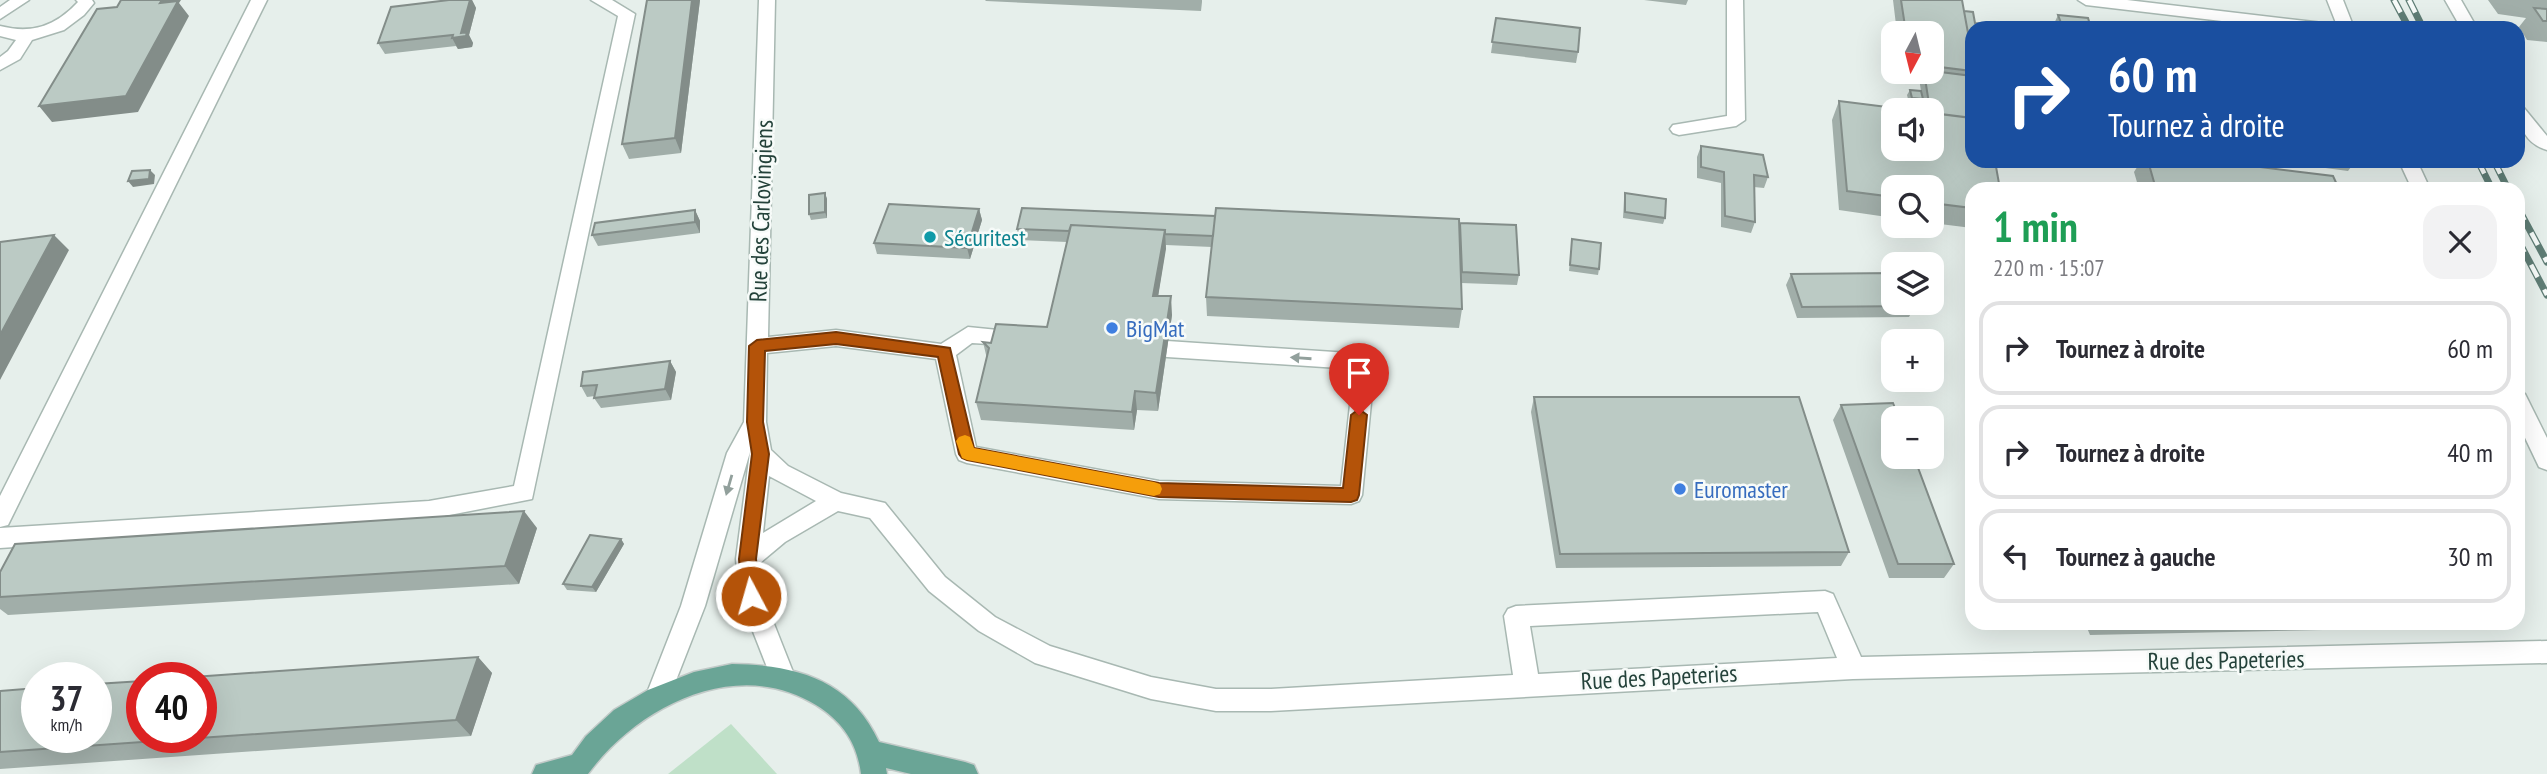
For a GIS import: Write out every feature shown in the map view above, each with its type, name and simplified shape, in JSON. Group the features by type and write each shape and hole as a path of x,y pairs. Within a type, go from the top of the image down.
{"main road":[{"path":"545,774 576,769 614,726 657,698 700,681 743,673 783,677 822,692 853,718 873,764 965,774"}],"street":[{"path":"0,14 21,0"},
{"path":"0,518 259,0"},
{"path":"0,538 429,510 524,493 626,14 599,0"},
{"name":"Rue des Carlovingiens","path":"767,0 755,422 761,454 748,559 751,596 783,677"},
{"path":"1679,129 1736,120 1735,0"},
{"path":"2087,0 2264,21"},
{"path":"2334,0 2343,21"},
{"path":"2453,0 2465,21"},
{"path":"0,31 14,37 45,33 73,19 87,1"},
{"path":"0,65 15,55 27,35"},
{"path":"2525,121 2538,138 2547,144"},
{"path":"757,346 836,338 945,352 968,335 1038,339"},
{"path":"945,352 967,454 1159,490 1351,495 1365,362 1167,349"},
{"path":"2525,415 2547,461"},
{"name":"Rue des Carlovingiens","path":"657,698 693,606 738,453 755,422"},
{"name":"Rue des Papeteries","path":"761,454 780,472 836,501 877,510 937,584 987,624 1044,655 1151,688 1216,700 1271,700 1853,668 2547,652"},
{"path":"748,559 777,535 836,501"},
{"path":"1527,684 1516,616 1825,601 1853,668"}],"green space":[{"path":"731,724 777,774 668,774"}],"building":[{"path":"121,0 162,0 160,3 178,1 126,96 39,106 97,9 117,7"},
{"path":"470,0 461,33 467,32 466,36 378,43 391,7"},
{"path":"647,0 692,0 675,138 622,144"},
{"path":"1901,0 1962,0 1966,21 1965,70 1944,68 1944,21 1904,21"},
{"path":"2534,8 2547,9 2547,21 2543,21"},
{"path":"1964,11 1973,12 1975,21 1966,21"},
{"path":"2058,15 2088,18 2089,21 2060,21"},
{"path":"1496,18 1580,28 1578,52 1492,42"},
{"path":"1944,72 1965,75 1965,117 1944,114 1944,98 1928,98 1926,84 1944,84"},
{"path":"1910,90 1921,91 1923,98 1912,98"},
{"path":"1839,101 1881,106 1881,161 1944,161 1944,114 1965,117 1965,168 1996,168 1999,182 1965,182 1965,207 1944,204 1944,175 1881,175 1881,195 1847,191"},
{"path":"1701,146 1763,155 1768,177 1754,175 1755,222 1725,216 1724,172 1701,167"},
{"path":"2150,168 2268,168 2333,176 2336,182 2154,182"},
{"path":"150,170 149,179 128,181 132,171"},
{"path":"825,193 825,212 809,214 809,195"},
{"path":"1625,193 1666,199 1665,218 1625,212"},
{"name":"Sécuritest","path":"889,204 979,209 967,248 874,243"},
{"path":"1022,208 1215,216 1213,236 1165,234 1165,230 1071,225 1069,231 1017,229"},
{"path":"1216,208 1459,219 1462,309 1206,297"},
{"path":"695,210 695,222 592,235 595,223"},
{"path":"1460,223 1516,225 1519,275 1462,272"},
{"name":"BigMat","path":"1071,225 1165,230 1153,296 1171,296 1156,393 1135,391 1132,412 976,402 989,348 983,342 991,343 996,324 1047,327"},
{"path":"54,235 0,335 0,242"},
{"path":"1572,239 1601,243 1599,269 1570,265"},
{"path":"1881,273 1881,306 1802,307 1791,274"},
{"path":"670,361 665,389 594,398 597,385 581,386 583,372"},
{"name":"Euromaster","path":"1534,397 1799,397 1849,552 1560,554"},
{"path":"1893,403 1894,406 1881,406 1881,469 1918,469 1954,564 1898,564 1841,405"},
{"path":"524,511 505,566 0,597 0,572 15,544"},
{"path":"590,535 621,539 592,587 563,584"},
{"path":"478,657 456,720 217,737 217,675"},
{"path":"126,682 126,743 112,744 112,683"},
{"path":"21,689 21,751 0,752 0,691"}],"railway":[{"path":"2394,0 2405,21"},
{"path":"2409,0 2420,21"},
{"path":"2482,168 2488,182"},
{"path":"2498,168 2504,182"},
{"path":"2525,221 2547,262"},
{"path":"2525,253 2547,295"}],"slow traffic":[{"path":"965,441 967,454 1154,489"}],"place":[{"name":"Sécuritest","path":"930,237"},
{"name":"BigMat","path":"1112,328"},
{"name":"Euromaster","path":"1680,489"}],"route":[{"path":"751,596 748,559 761,454 755,422 757,346 836,338 945,352 967,454 1159,490 1351,495 1359,415"}]}
